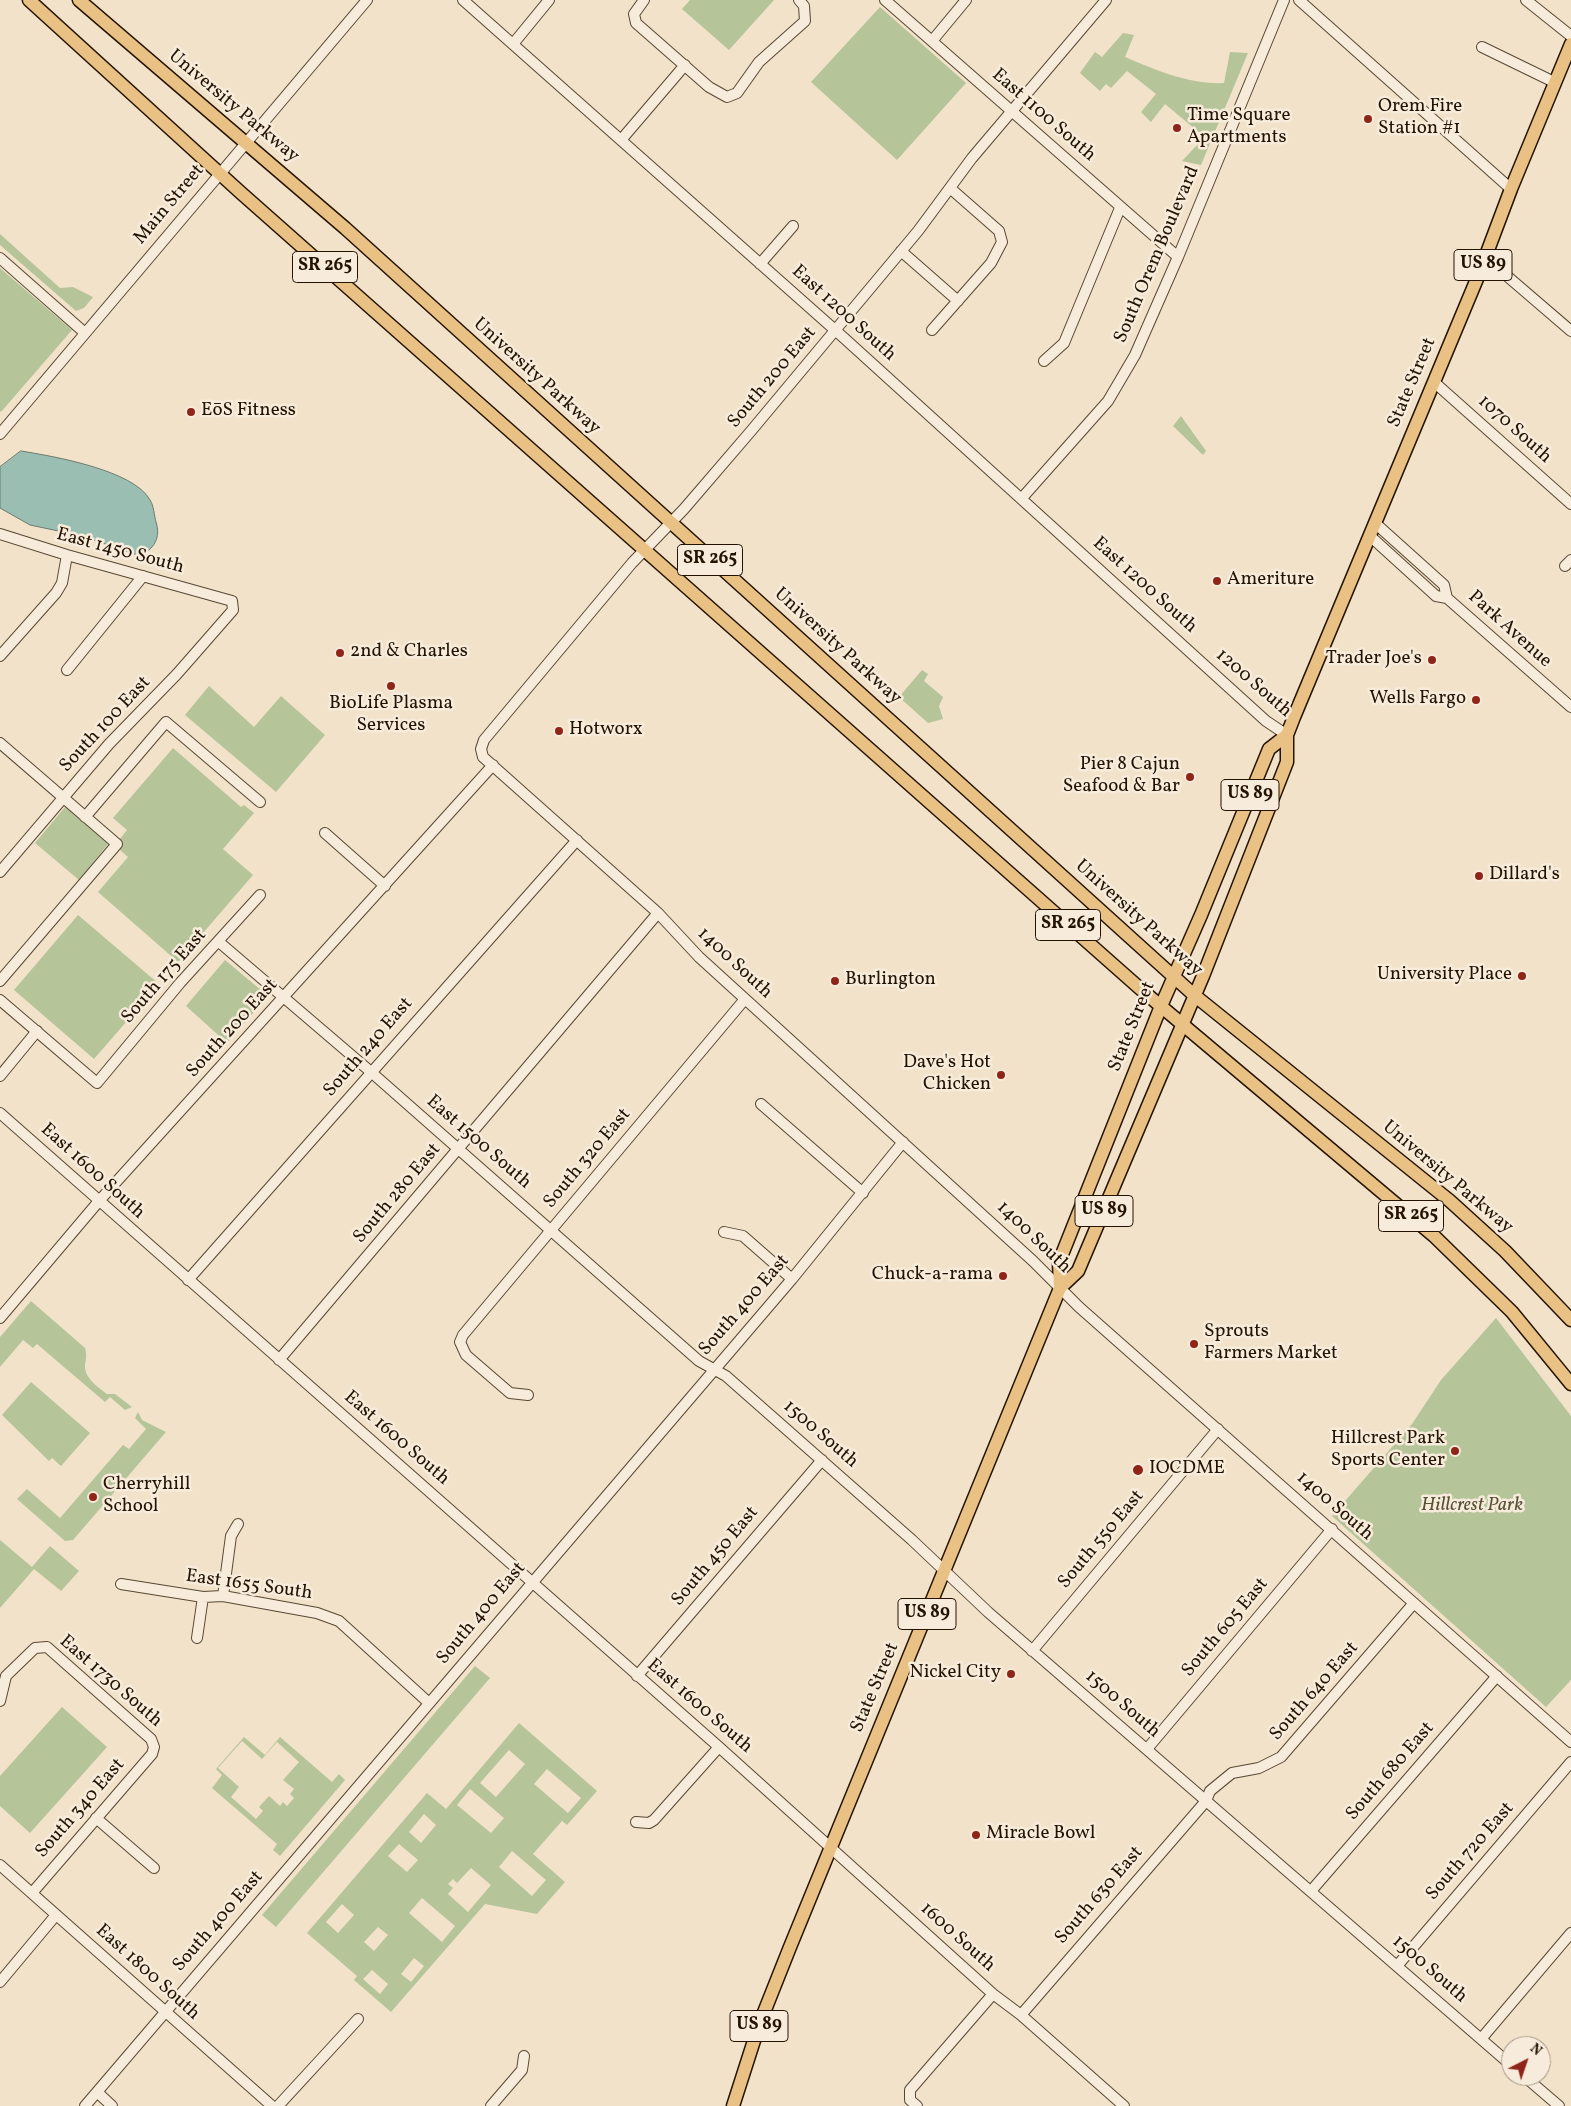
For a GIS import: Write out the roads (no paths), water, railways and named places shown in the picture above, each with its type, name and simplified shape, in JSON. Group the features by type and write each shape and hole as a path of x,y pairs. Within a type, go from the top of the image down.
{"main road":[{"name":"SR 265","path":"29,0 220,173 1161,1006 1434,1236 1512,1312 1571,1384"},
{"name":"University Parkway","path":"79,0 345,228 1194,996 1450,1201 1532,1278 1571,1320"},
{"name":"State Street","path":"732,2106 759,2025 1060,1288 1078,1271 1194,996 1287,762 1287,735 1486,258 1511,189 1571,44"},
{"name":"State Street","path":"1060,1288 1059,1262 1161,1006 1269,749 1287,735"}],"street":[{"name":"Main Street","path":"0,434 367,0"},
{"name":"East 1200 South","path":"463,0 835,330 1198,658"},
{"path":"513,44 549,0"},
{"path":"644,0 634,14 636,23 718,94 727,97 732,96 760,62 804,21 804,6 799,0"},
{"name":"East 1100 South","path":"885,0 1178,257"},
{"path":"932,41 966,0"},
{"name":"South 200 East","path":"481,749 484,740 646,549 751,431 1106,0"},
{"name":"South Orem Boulevard","path":"1022,498 1108,401 1135,355 1178,257 1284,0"},
{"path":"1299,0 1511,189"},
{"path":"1526,0 1571,36"},
{"path":"1482,47 1495,55 1554,82"},
{"path":"621,140 685,65"},
{"path":"932,330 996,256 1002,242 999,231 950,188"},
{"path":"1044,361 1064,343 1120,208"},
{"path":"760,264 793,226"},
{"path":"901,251 958,301"},
{"path":"0,258 85,333"},
{"path":"1486,258 1571,331"},
{"name":"1070 South","path":"1434,382 1571,504"},
{"name":"Park Avenue","path":"1375,523 1444,585 1447,598"},
{"name":"East 1450 South","path":"0,534 67,555 232,601"},
{"name":"Park Avenue","path":"1370,536 1436,596 1447,598 1571,707"},
{"path":"0,656 56,593 62,583 67,555"},
{"path":"66,670 143,576"},
{"name":"South 100 East","path":"0,872 109,744 122,733 206,642 232,610 232,601"},
{"name":"1200 South","path":"1198,658 1266,721 1287,735"},
{"path":"86,817 166,722 260,802"},
{"path":"0,743 117,844 0,981"},
{"name":"1400 South","path":"481,749 483,757 658,913 699,957 903,1142 1079,1307 1571,1742"},
{"name":"South 200 East","path":"0,1318 99,1201 284,999 492,765"},
{"path":"325,833 385,886"},
{"name":"South 240 East","path":"188,1280 577,840"},
{"name":"South 175 East","path":"37,1031 97,1083 180,983 260,895"},
{"name":"South 280 East","path":"279,1360 658,913"},
{"name":"East 1500 South","path":"219,942 371,1072 699,1361 714,1369"},
{"name":"South 320 East","path":"528,1395 510,1393 466,1355 460,1342 463,1335 745,999"},
{"path":"0,1000 37,1031 0,1076"},
{"path":"761,1104 863,1193"},
{"name":"East 1600 South","path":"0,1113 768,1792"},
{"name":"South 400 East","path":"85,2106 792,1279 903,1142"},
{"path":"724,1232 742,1236 792,1279"},
{"name":"1500 South","path":"714,1369 726,1376 822,1460 1032,1651 1501,2056"},
{"name":"South 550 East","path":"1032,1651 1218,1429"},
{"name":"South 450 East","path":"637,1676 822,1460"},
{"path":"223,1596 231,1536 238,1524"},
{"name":"South 605 East","path":"1147,1749 1332,1529"},
{"name":"East 1655 South","path":"121,1584 203,1597 223,1596 317,1613 339,1621 429,1703"},
{"path":"197,1638 203,1597"},
{"name":"South 640 East","path":"1206,1801 1210,1791 1232,1773 1259,1768 1281,1757 1414,1603"},
{"name":"East 1730 South","path":"0,1701 6,1676 32,1651 41,1646 51,1649 151,1739 154,1747"},
{"name":"South 680 East","path":"1311,1892 1497,1676"},
{"name":"South 340 East","path":"32,1893 152,1754 154,1747"},
{"path":"636,1822 648,1823 654,1820 719,1747"},
{"name":"South 720 East","path":"1397,1966 1571,1762"},
{"name":"1600 South","path":"768,1792 993,1994 1021,2015 1124,2106"},
{"name":"South 630 East","path":"1021,2015 1206,1801"},
{"path":"96,1818 154,1868"},
{"name":"East 1800 South","path":"0,1865 164,2013 272,2106"},
{"path":"2,1976 56,1915"},
{"path":"1481,2039 1571,1933"},
{"path":"913,2103 910,2090 993,1994"},
{"path":"278,2106 358,2019"},
{"path":"491,2106 522,2070 524,2056"},
{"path":"1536,2086 1559,2106"},
{"path":"96,2092 112,2106"}],"water":[{"path":"21,451 91,466 127,480 141,489 150,500 153,508 158,533 153,546 140,556 82,536 30,525 0,508 0,467"}],"place":[{"name":"Orem Fire Station #1","path":"1368,119"},
{"name":"Time Square Apartments","path":"1177,128"},
{"name":"EōS Fitness","path":"191,412"},
{"name":"Ameriture","path":"1217,581"},
{"name":"2nd & Charles","path":"340,653"},
{"name":"Trader Joe's","path":"1432,660"},
{"name":"BioLife Plasma Services","path":"391,686"},
{"name":"Wells Fargo","path":"1476,700"},
{"name":"Hotworx","path":"559,731"},
{"name":"Pier 8 Cajun Seafood & Bar","path":"1190,777"},
{"name":"Dillard's","path":"1479,876"},
{"name":"University Place","path":"1522,976"},
{"name":"Burlington","path":"835,981"},
{"name":"Dave's Hot Chicken","path":"1001,1075"},
{"name":"Chuck-a-rama","path":"1003,1276"},
{"name":"Sprouts Farmers Market","path":"1194,1344"},
{"name":"Hillcrest Park Sports Center","path":"1455,1451"},
{"name":"IOCDME","path":"1138,1470"},
{"name":"Cherryhill School","path":"93,1497"},
{"name":"Nickel City","path":"1011,1674"},
{"name":"Miracle Bowl","path":"976,1835"}],"park label":[{"name":"Hillcrest Park","path":"1472,1507"}]}
